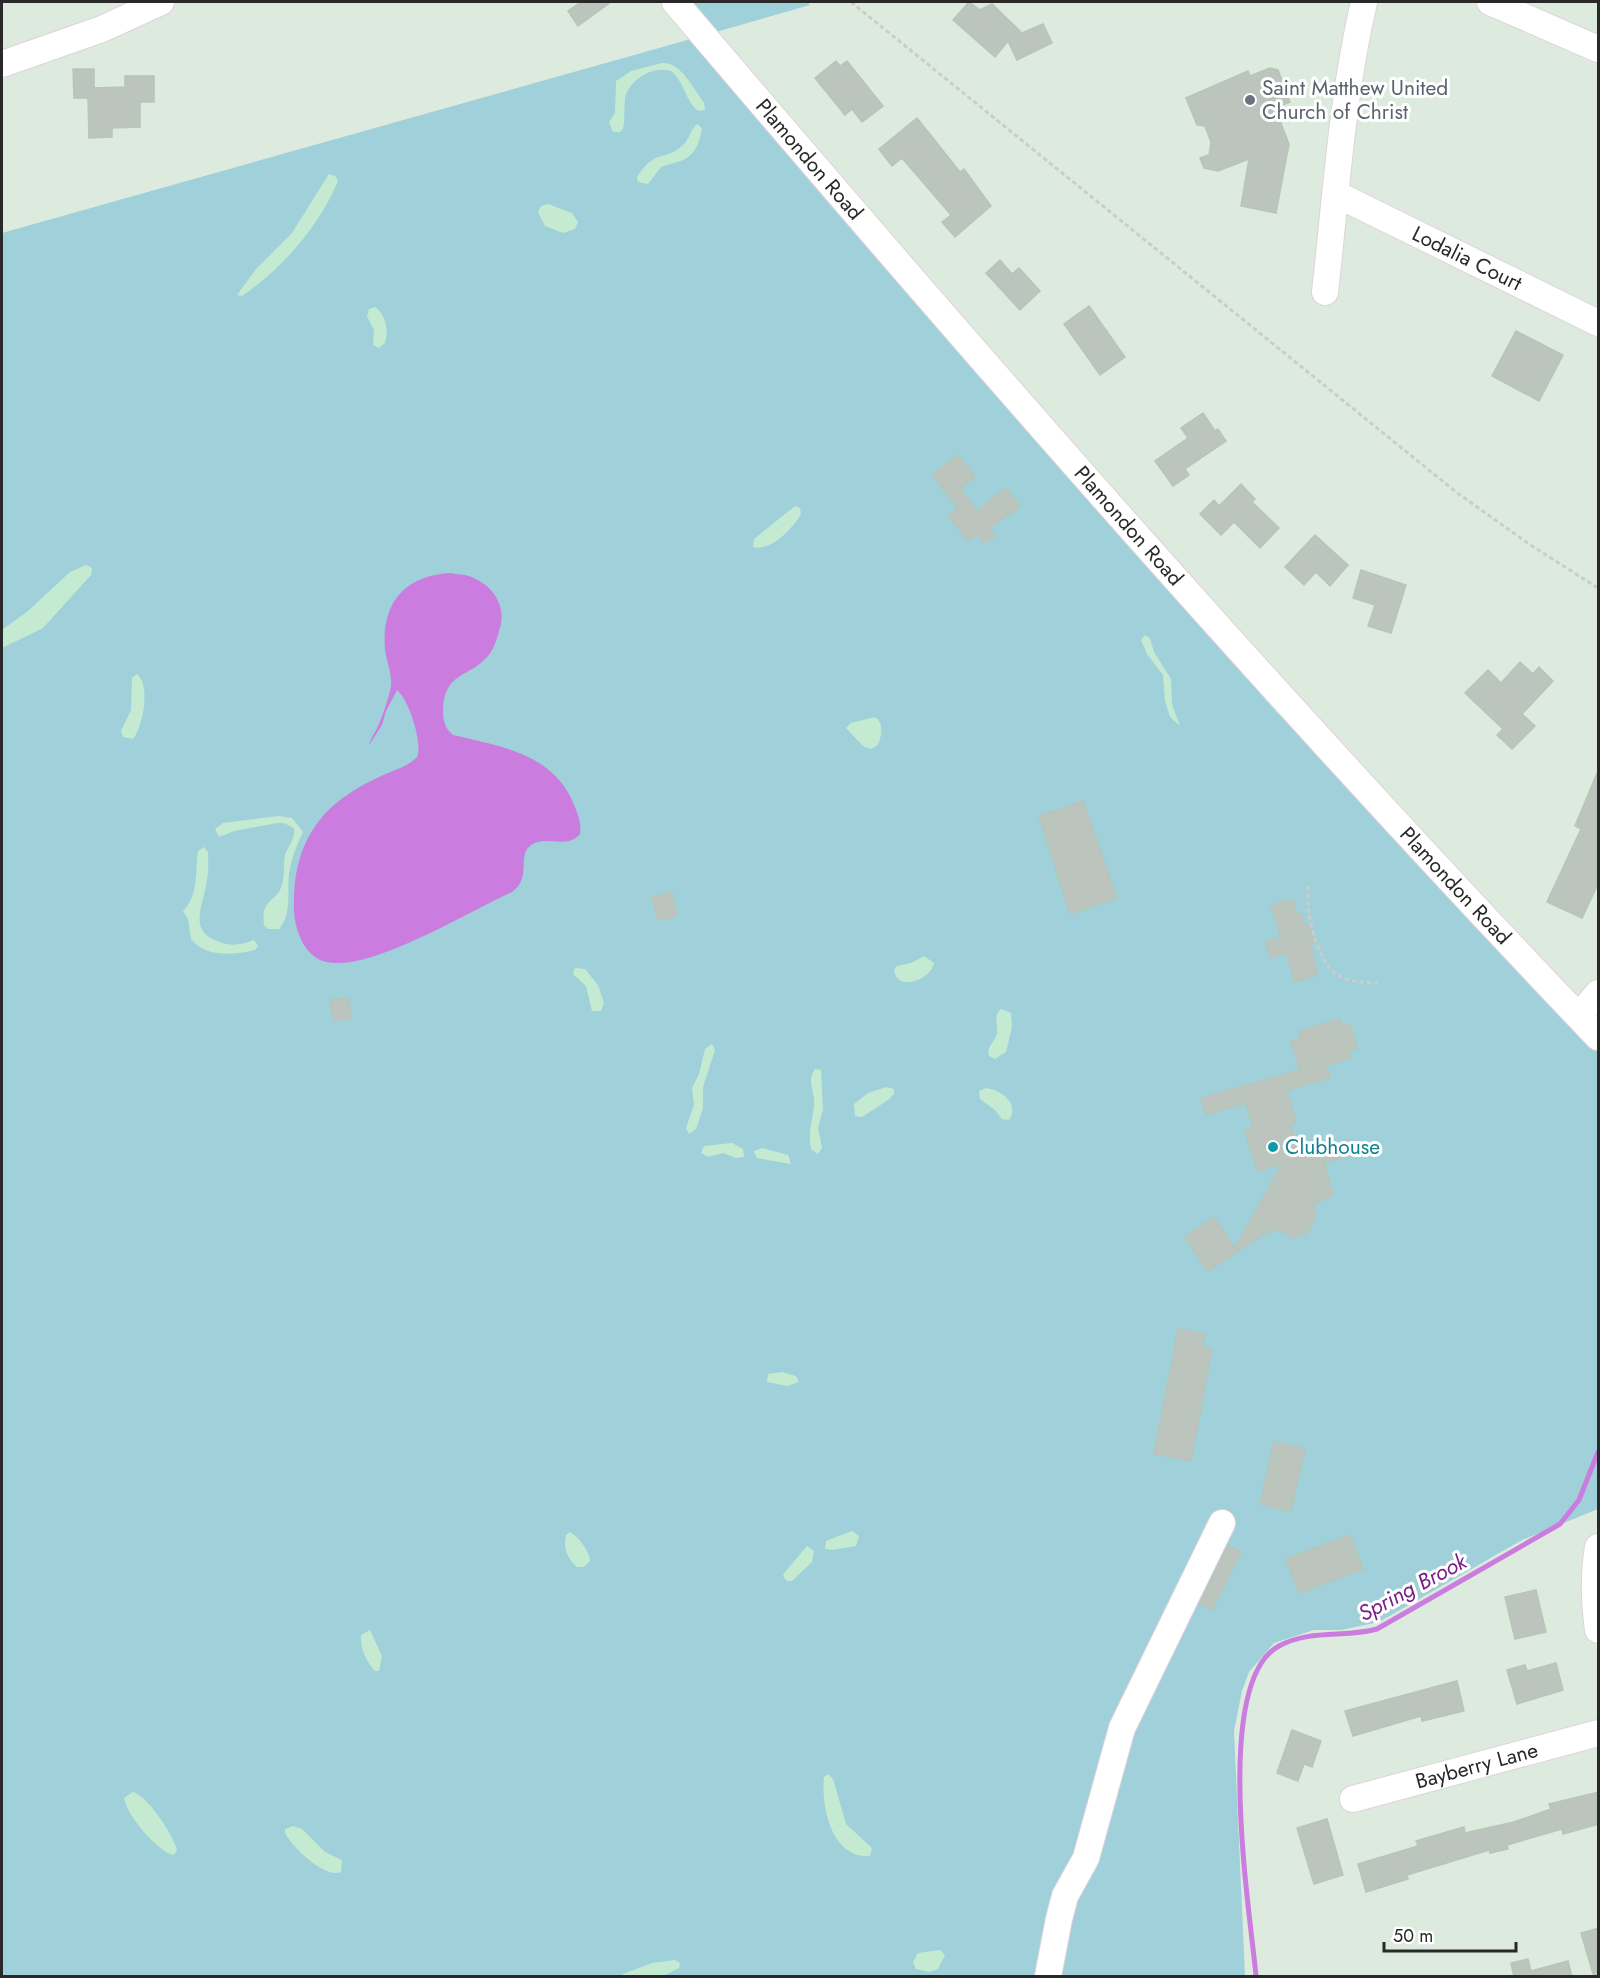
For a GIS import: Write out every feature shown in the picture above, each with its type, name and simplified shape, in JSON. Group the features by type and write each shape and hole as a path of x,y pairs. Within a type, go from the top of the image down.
{"street":[{"path":"2,64 102,29 161,2"},
{"name":"Plamondon Road","path":"675,2 929,301 1196,603 1356,780 1599,1037"},
{"path":"1325,292 1354,37 1364,2"},
{"path":"1490,2 1599,49"},
{"name":"Lodalia Court","path":"1336,194 1599,323"},
{"path":"1579,1016 1599,993"},
{"path":"1048,1977 1062,1908 1086,1858 1122,1728 1222,1523"},
{"path":"1599,1547 1594,1572 1594,1604 1599,1630"},
{"name":"Bayberry Lane","path":"1353,1799 1599,1733"}],"path":[{"path":"851,2 1455,492 1528,544 1599,588"},
{"path":"1308,886 1306,900 1309,913 1317,942 1329,968 1346,979 1378,983"}],"shaded area":[{"path":"681,2 807,2 810,5 709,34"},
{"path":"691,39 1271,706 1598,1050 1598,1509 1522,1540 1379,1622 1341,1630 1314,1630 1274,1643 1249,1672 1242,1691 1234,1731 1245,1976 2,1976 2,233"},
{"path":"451,573 469,576 485,585 500,605 501,622 495,644 488,656 459,677 448,689 444,698 443,710 446,727 453,735 520,753 549,770 571,798 577,811 580,834 569,841 542,841 530,846 526,850 521,880 512,892 393,949 345,963 326,962 312,955 302,942 296,927 294,898 299,861 314,828 335,804 357,789 405,766 417,757 418,742 414,722 402,695 397,690 386,711 382,725 369,745 378,727 391,688 391,676 385,649 387,618 392,605 409,586 421,579"}],"sand":[{"path":"662,63 681,71 704,103 705,110 699,111 695,108 671,71 657,70 642,76 631,86 625,99 623,129 620,132 613,132 609,122 615,113 616,81 631,71"},
{"path":"698,124 702,129 700,139 689,157 661,167 648,184 638,182 637,177 649,162 670,154 682,146"},
{"path":"329,174 335,176 338,181 310,230 271,273 242,296 237,295 256,269 292,233"},
{"path":"548,204 572,213 578,222 575,229 563,233 545,226 538,212 541,206"},
{"path":"375,307 382,314 386,328 385,343 379,348 373,345 374,330 367,316 369,309"},
{"path":"795,506 800,508 801,514 781,538 767,546 753,547 754,539"},
{"path":"86,565 92,568 91,575 43,628 2,648 2,630 28,611 70,572"},
{"path":"1145,635 1150,638 1154,652 1171,679 1172,704 1180,726 1170,717 1165,701 1163,675 1147,654 1141,640"},
{"path":"137,674 144,687 145,696 140,725 133,739 123,737 121,731 131,710 132,678"},
{"path":"875,717 880,723 881,734 877,746 871,749 863,746 846,728 851,723"},
{"path":"278,816 292,818 303,832 294,852 289,873 286,917 279,929 268,929 264,925 264,910 281,888 285,855 293,839 294,828 278,823 234,831 219,837 215,829 223,823"},
{"path":"204,847 208,852 208,870 200,915 202,930 217,941 231,945 254,940 258,946 255,950 221,954 204,949 191,939 188,919 183,911 192,898 198,851"},
{"path":"924,956 934,963 932,969 922,978 908,982 897,977 894,970 897,966 911,963"},
{"path":"575,968 585,969 598,985 604,1003 601,1011 592,1011 586,986 573,974"},
{"path":"1001,1009 1011,1013 1012,1027 1006,1052 995,1059 989,1056 989,1050 997,1033 996,1017"},
{"path":"712,1044 715,1050 703,1087 703,1108 696,1129 689,1134 686,1128 694,1105 692,1088 699,1074 705,1049"},
{"path":"815,1069 821,1070 823,1109 818,1128 822,1148 818,1154 811,1149 810,1137 814,1101 811,1078"},
{"path":"886,1087 894,1089 894,1094 888,1100 862,1117 855,1116 854,1104 868,1093"},
{"path":"986,1088 997,1091 1011,1103 1012,1114 1009,1120 1002,1119 995,1110 980,1099 979,1091"},
{"path":"732,1143 743,1149 744,1157 736,1158 723,1153 708,1157 701,1153 704,1146"},
{"path":"762,1148 788,1155 791,1164 757,1158 754,1151"},
{"path":"782,1372 796,1376 799,1382 787,1386 767,1382 768,1374"},
{"path":"852,1531 859,1536 856,1546 825,1549 826,1541"},
{"path":"570,1532 588,1553 590,1561 584,1567 577,1567 567,1552 565,1539"},
{"path":"807,1546 814,1551 812,1562 792,1581 787,1581 783,1576 785,1572"},
{"path":"370,1630 382,1656 379,1671 375,1671 364,1654 361,1635"},
{"path":"828,1774 833,1779 846,1824 872,1848 870,1856 857,1855 846,1849 831,1828 824,1802 824,1777"},
{"path":"133,1792 146,1801 165,1826 175,1843 177,1850 174,1855 160,1848 136,1823 124,1798"},
{"path":"293,1826 302,1829 325,1852 342,1860 341,1872 326,1871 294,1846 285,1833 285,1829"},
{"path":"940,1950 945,1955 938,1969 929,1972 916,1969 913,1962 918,1953"},
{"path":"675,1960 680,1963 679,1968 663,1976 618,1976 652,1963"}],"building":[{"path":"581,2 611,2 578,26 568,11"},
{"path":"969,2 980,10 992,4 1022,33 1043,24 1052,43 1017,60 1008,41 995,57 953,20"},
{"path":"836,61 840,66 847,61 883,106 862,122 852,109 845,115 815,78"},
{"path":"1270,68 1278,70 1290,102 1275,108 1289,144 1276,213 1241,206 1249,159 1218,171 1204,168 1200,158 1209,155 1211,142 1205,126 1197,125 1186,98 1248,71 1250,76"},
{"path":"73,69 94,69 94,88 125,87 125,76 154,76 154,102 140,102 140,127 112,128 112,137 89,138 88,98 74,98"},
{"path":"917,118 960,172 964,169 991,206 955,237 942,222 951,215 902,158 892,166 879,149"},
{"path":"1000,260 1012,274 1019,268 1040,291 1020,310 986,273"},
{"path":"1089,306 1125,357 1100,375 1064,324"},
{"path":"1516,331 1563,355 1539,401 1492,376"},
{"path":"1203,413 1215,431 1218,429 1226,441 1185,469 1189,475 1173,486 1155,461 1188,438 1181,428"},
{"path":"958,455 975,477 960,488 977,511 1006,488 1020,506 990,528 995,535 984,543 977,534 968,541 949,516 958,508 932,474"},
{"path":"1241,484 1255,499 1252,502 1279,528 1260,548 1234,522 1221,535 1200,514 1214,500 1219,506"},
{"path":"1315,535 1348,565 1330,586 1316,572 1304,585 1285,567"},
{"path":"1361,570 1406,585 1391,633 1368,626 1375,605 1353,598"},
{"path":"1520,662 1533,674 1539,667 1553,681 1522,714 1535,726 1512,749 1497,735 1503,729 1465,693 1488,670 1501,683"},
{"path":"1598,771 1599,882 1582,918 1547,902 1581,829 1575,826"},
{"path":"1083,801 1117,898 1070,914 1039,816"},
{"path":"672,892 677,916 658,920 652,897"},
{"path":"1293,899 1297,914 1301,913 1304,926 1309,925 1315,943 1311,944 1317,975 1295,982 1286,953 1270,958 1265,942 1281,937 1271,906"},
{"path":"348,998 352,1018 334,1021 330,1000"},
{"name":"Clubhouse","path":"1340,1019 1342,1026 1350,1024 1357,1048 1349,1051 1351,1058 1326,1065 1330,1078 1287,1090 1296,1122 1290,1124 1299,1154 1349,1140 1353,1155 1324,1163 1333,1195 1313,1204 1316,1216 1305,1236 1300,1233 1296,1239 1275,1228 1273,1232 1270,1230 1208,1271 1185,1237 1214,1217 1235,1248 1282,1164 1257,1171 1245,1131 1253,1128 1246,1103 1206,1114 1201,1098 1300,1070 1291,1041 1301,1038 1299,1031"},
{"path":"1178,1329 1205,1334 1202,1348 1212,1349 1191,1461 1154,1454"},
{"path":"1274,1442 1305,1449 1291,1511 1260,1504"},
{"path":"1350,1535 1363,1569 1299,1593 1286,1559"},
{"path":"1228,1545 1241,1552 1212,1610 1199,1604"},
{"path":"1536,1590 1546,1632 1515,1639 1505,1597"},
{"path":"1556,1663 1563,1690 1517,1704 1507,1670 1525,1665 1527,1671"},
{"path":"1457,1681 1464,1711 1422,1721 1421,1716 1353,1736 1345,1711"},
{"path":"1292,1730 1321,1741 1312,1767 1304,1764 1298,1781 1277,1773"},
{"path":"1599,1792 1599,1824 1563,1834 1562,1829 1507,1845 1508,1849 1490,1853 1489,1850 1407,1875 1408,1879 1366,1892 1358,1864 1418,1846 1416,1841 1464,1827 1465,1833 1514,1822 1551,1809 1549,1804"},
{"path":"1327,1819 1343,1875 1314,1884 1297,1828"},
{"path":"1599,1928 1599,1977 1594,1977 1581,1933"},
{"path":"1528,1959 1531,1971 1568,1961 1572,1977 1514,1977 1511,1963"}],"waterway":[{"name":"Spring Brook","path":"1256,1976 1240,1800 1241,1749 1246,1703 1259,1668 1279,1646 1303,1637 1377,1629 1560,1524 1579,1500 1598,1452"}],"place":[{"name":"Saint Matthew United Church of Christ","path":"1250,100"},
{"name":"Clubhouse","path":"1273,1147"}]}
